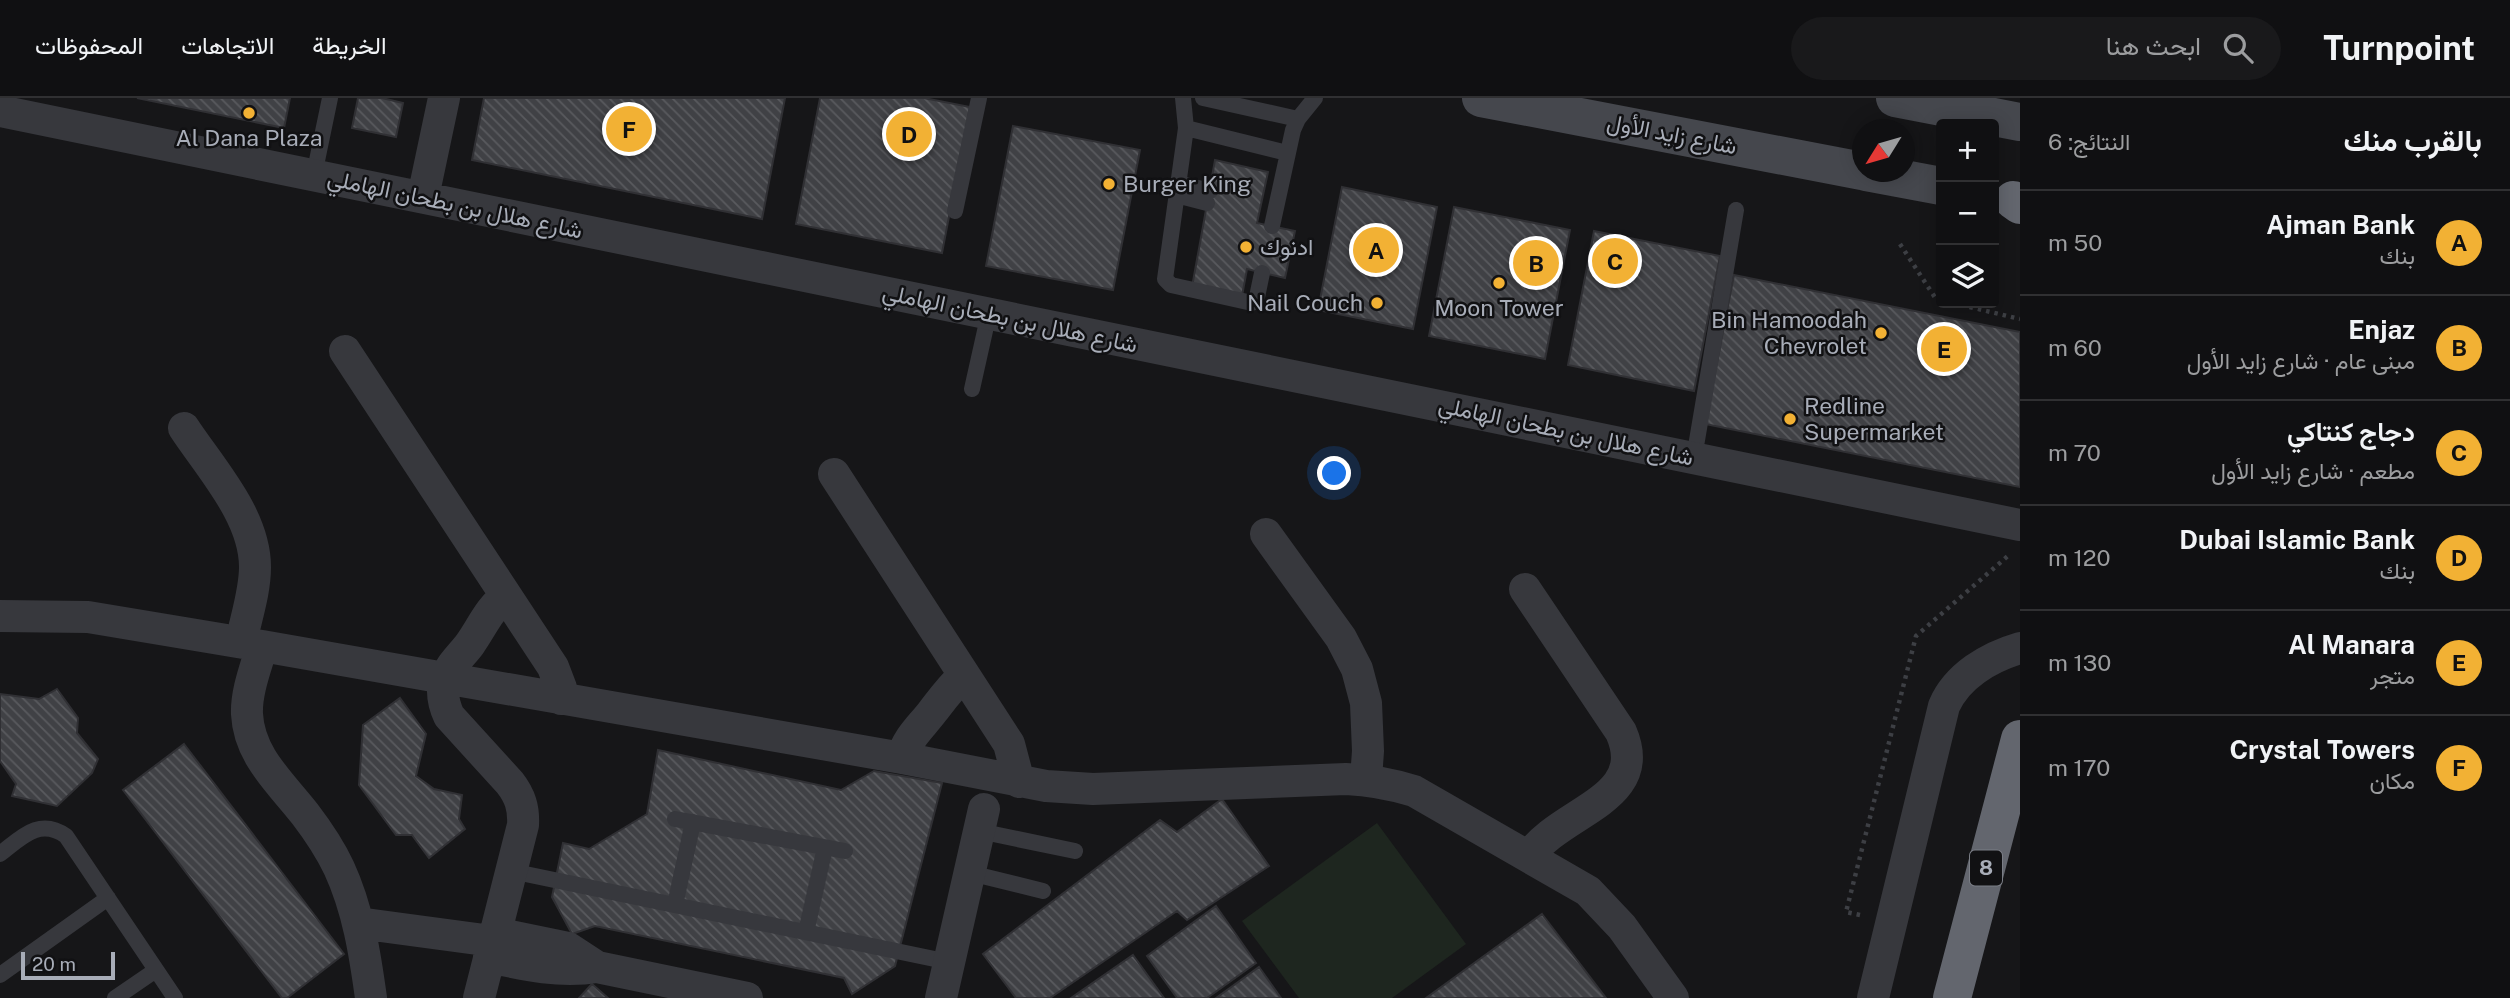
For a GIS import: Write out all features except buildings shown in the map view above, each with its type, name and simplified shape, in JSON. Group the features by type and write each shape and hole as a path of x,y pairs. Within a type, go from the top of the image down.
{"highway":[{"name":"8","path":"1952,998 2020,739"}],"main road":[{"name":"شارع زايد الأول","path":"1481,98 1852,169"},
{"path":"1895,98 2020,122"},
{"name":"شارع زايد الأول","path":"1915,181 1936,185"}],"street":[{"path":"423,197 444,98"},
{"name":"شارع هلال بن بطحان الهاملي","path":"0,111 2020,525"},
{"path":"345,351 553,667 561,688 561,699"},
{"path":"184,428 241,513 255,552 251,683 247,713 252,744 267,769 323,839 340,869 358,923 371,998"},
{"path":"834,474 1009,744 1019,782"},
{"path":"1266,534 1341,638 1357,669 1366,703 1366,779"},
{"path":"1525,589 1621,732 1628,748 1628,766 1620,783 1551,833 1529,857"},
{"path":"479,998 523,825 522,805 510,783 449,716 443,696 445,678 496,604 506,596"},
{"path":"0,616 88,617 901,758 1046,786 1093,789 1366,779 1414,791 1588,891 1605,908 1673,998"},
{"path":"1873,998 1944,706 1954,687 1971,672 1990,660 2020,648"},
{"path":"901,758 910,739 950,688 963,676"},
{"path":"941,998 981,820"},
{"path":"358,923 492,944 548,969 579,970 597,967 747,998"}],"lane":[{"path":"314,175 330,98"},
{"path":"956,212 979,98"},
{"path":"1183,98 1186,128 1164,276 1168,284 1252,303 1257,297 1262,273"},
{"path":"1203,98 1297,119"},
{"path":"1268,214 1297,119 1315,98"},
{"path":"1186,128 1287,153"},
{"path":"1177,189 1208,197"},
{"path":"1694,458 1737,210"},
{"path":"972,388 989,313"},
{"path":"675,818 845,852"},
{"path":"981,820 1075,851"},
{"path":"675,905 693,822"},
{"path":"0,854 38,829 57,830 73,845 175,998"},
{"path":"806,932 825,848"},
{"path":"511,871 949,962"},
{"path":"970,873 1043,891"},
{"path":"0,975 108,898"},
{"path":"115,998 156,970"}],"path":[{"path":"1900,244 1936,299"},
{"path":"1974,308 2020,319"}],"shaded area":[{"path":"1377,823 1466,944 1392,998 1299,998 1242,921"}],"place":[{"name":"Al Dana Plaza","path":"249,113"},
{"name":"Crystal Towers","path":"629,129"},
{"name":"Dubai Islamic Bank","path":"909,134"},
{"name":"Burger King","path":"1109,184"},
{"name":"ادنوك","path":"1246,247"},
{"name":"Ajman Bank","path":"1376,250"},
{"name":"دجاج كنتاكي","path":"1615,261"},
{"name":"Enjaz","path":"1536,263"},
{"name":"Moon Tower","path":"1499,283"},
{"name":"Nail Couch","path":"1377,303"},
{"name":"Bin Hamoodah Chevrolet","path":"1881,333"},
{"name":"Al Manara","path":"1944,349"},
{"name":"Redline Supermarket","path":"1790,419"}]}
